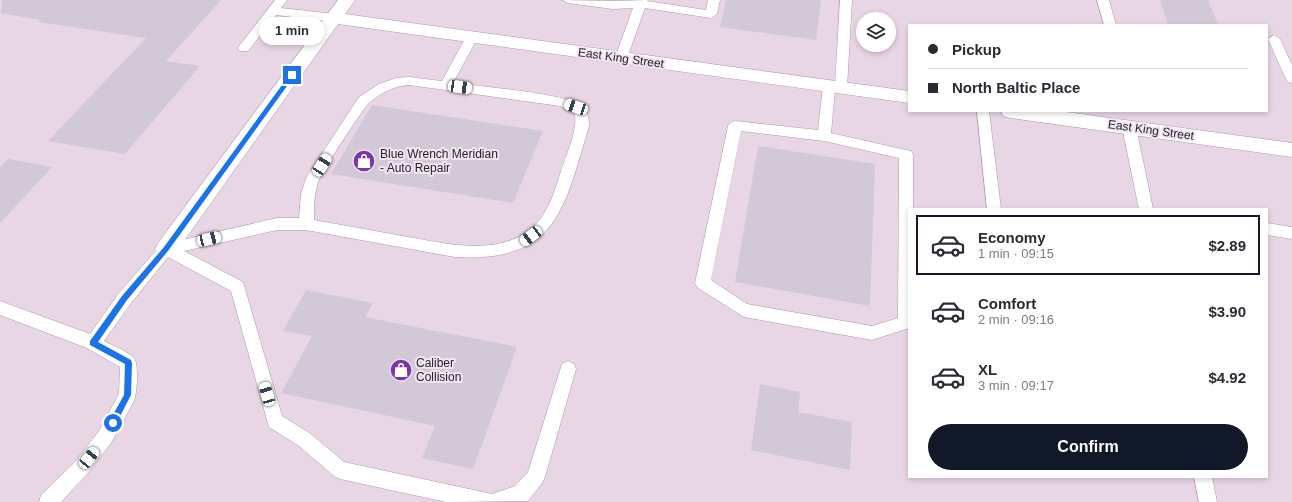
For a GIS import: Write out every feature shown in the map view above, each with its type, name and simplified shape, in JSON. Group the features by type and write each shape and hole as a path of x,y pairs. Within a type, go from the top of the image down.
{"street":[{"path":"166,249 347,0"},
{"name":"East King Street","path":"334,18 908,97"},
{"name":"East King Street","path":"1017,112 1292,150"}],"lane":[{"path":"244,48 281,0"},
{"path":"568,0 612,5 641,2 711,14 714,0"},
{"path":"824,136 835,87 846,0"},
{"path":"1103,0 1110,24"},
{"path":"621,58 641,2"},
{"path":"273,10 334,18"},
{"path":"446,85 472,37"},
{"path":"1274,39 1292,79"},
{"path":"93,343 125,298 166,249 277,224 306,224 447,250 476,253 497,251 522,243 541,228 548,219 558,196 582,126 584,119 582,113 576,107 562,102 446,85 409,81 396,82 383,86 364,100 313,178 308,194 306,224"},
{"path":"983,112 994,208"},
{"path":"735,126 824,136 906,155 906,322 872,333 744,310 703,283 735,126"},
{"path":"1129,127 1146,208"},
{"path":"1268,229 1292,233"},
{"path":"166,249 238,287 275,421 305,440 340,470 489,502"},
{"path":"0,308 93,343 128,363 128,395 105,437 81,468 48,502"},
{"path":"495,502 521,494 536,477 568,369"},
{"path":"1203,478 1208,502"}],"shaded area":[{"path":"0,0 1292,0 1292,502 0,502"}],"building":[{"path":"2,0 221,0 166,61 200,66 125,154 48,141 146,38 38,22 40,20 1,13"},
{"path":"726,0 821,0 816,40 720,27"},
{"path":"1160,0 1208,0 1218,24 1168,24"},
{"path":"372,105 543,131 513,203 331,174"},
{"path":"758,146 875,164 870,306 735,282"},
{"path":"8,159 52,167 0,223 0,167"},
{"name":"Caliber Collision","path":"306,290 373,303 365,317 517,347 473,469 422,458 435,426 281,393 312,336 283,331"},
{"path":"760,384 800,392 798,412 852,422 850,470 751,450"}],"place":[{"name":"Blue Wrench Meridian - Auto Repair","path":"364,161"},
{"name":"Caliber Collision","path":"401,370"}],"route":[{"path":"113,423 128,395 128,363 93,343 125,298 166,249 292,75"}]}
